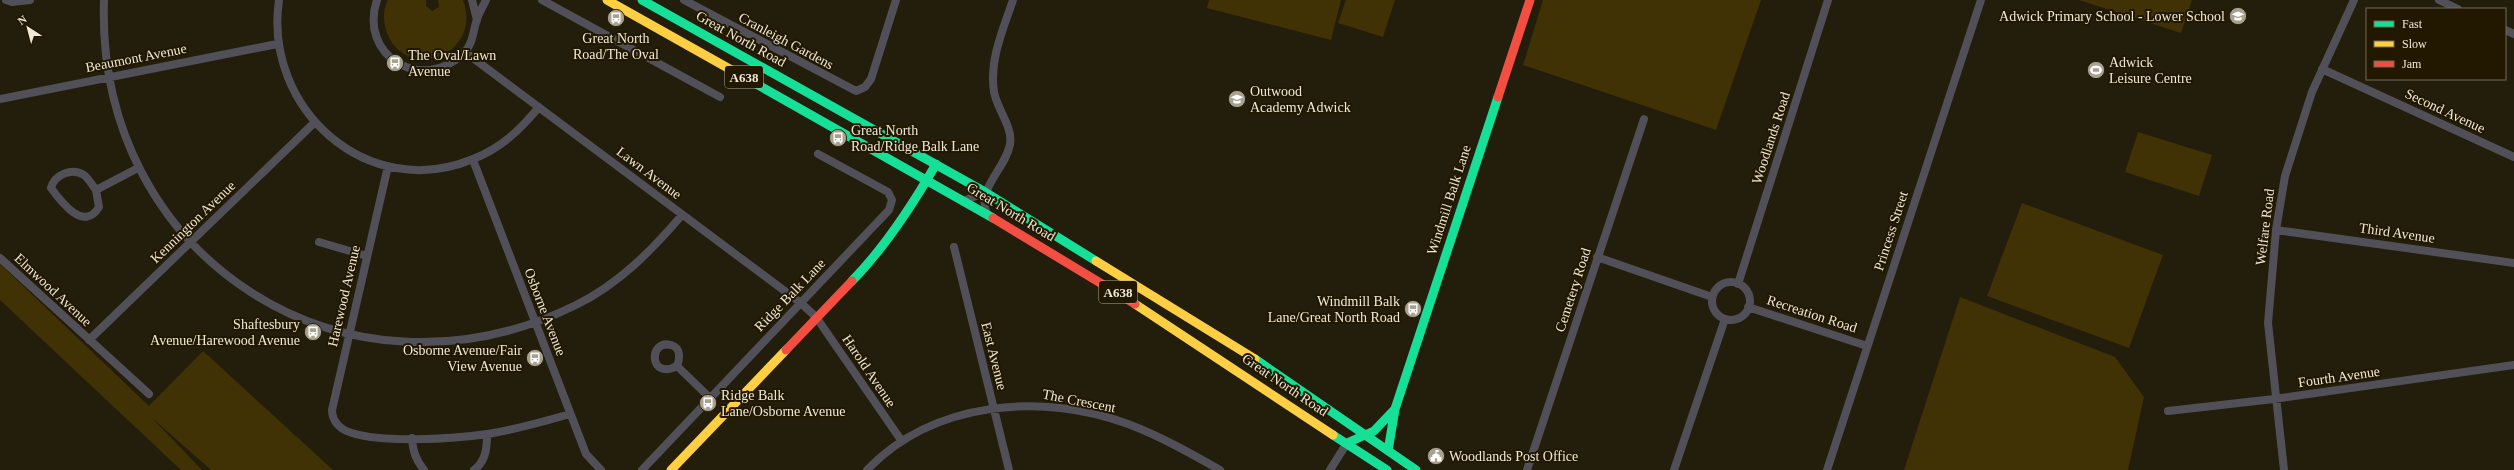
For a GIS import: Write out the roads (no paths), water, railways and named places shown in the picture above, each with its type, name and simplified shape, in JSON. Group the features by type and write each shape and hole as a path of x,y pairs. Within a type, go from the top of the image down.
{"main road":[{"name":"Great North Road","path":"607,0 987,214 1118,293 1387,470"},
{"name":"Great North Road","path":"642,0 986,192 1252,357 1416,470"},
{"name":"Windmill Balk Lane","path":"1388,451 1395,409 1530,0"},
{"path":"671,470 887,242 936,164"},
{"name":"Windmill Balk Lane","path":"1347,443 1368,436 1381,427 1395,409"}],"street":[{"path":"6,0 12,2 30,0"},
{"path":"104,0 102,33 107,77 119,124 138,168 161,207 190,242 224,274 263,300 304,320 349,334 396,342 443,343 490,336 535,323 578,304 617,280 652,250 682,215"},
{"path":"279,0 276,16 277,44 284,72 290,86 297,99 314,123 336,142 355,153 388,166 417,169 445,167 473,160 498,147 520,129 539,107"},
{"path":"376,0 373,19 376,37 385,53 399,64 416,71 434,70 451,64 465,52 474,37 477,20 486,0"},
{"path":"472,0 477,20"},
{"path":"542,0 720,97"},
{"name":"Cranleigh Gardens","path":"684,0 856,91 865,87 871,79 896,0"},
{"path":"987,214 983,205 986,192 1008,154 1010,142 1008,128 998,105 993,71 996,52 1013,0"},
{"name":"Woodlands Road","path":"1738,284 1828,0"},
{"name":"Princess Street","path":"1827,470 1981,0"},
{"name":"Welfare Road","path":"2284,470 2274,399 2268,323 2276,230 2285,176 2312,92 2354,0"},
{"path":"2438,0 2456,8"},
{"name":"Beaumont Avenue","path":"0,99 277,44"},
{"name":"Lawn Avenue","path":"465,52 802,304 816,317"},
{"name":"Second Avenue","path":"2322,70 2514,157"},
{"name":"Cemetery Road","path":"1527,470 1644,119"},
{"name":"Kennington Avenue","path":"89,340 314,123"},
{"name":"Ridge Balk Lane","path":"642,470 709,397 802,304 889,210 892,200 888,192 818,154"},
{"name":"Osborne Avenue","path":"473,160 586,454 601,470"},
{"name":"Harewood Avenue","path":"388,166 332,410 332,417 342,429 353,434 412,438"},
{"path":"96,190 138,168"},
{"path":"72,173 84,175 96,190 99,207 95,214 84,219 78,216 50,188 52,180 58,176 72,173"},
{"path":"964,201 986,192"},
{"name":"Third Avenue","path":"2276,230 2514,263"},
{"path":"319,242 367,256"},
{"name":"East Avenue","path":"954,247 1009,470"},
{"path":"1597,257 1712,297"},
{"name":"Elmwood Avenue","path":"0,258 149,394"},
{"path":"1722,284 1738,284 1747,291 1749,297 1748,307 1738,319 1725,319 1715,313 1712,297 1714,291 1722,284"},
{"name":"Recreation Road","path":"1748,307 1867,346"},
{"name":"Harold Avenue","path":"816,317 901,440"},
{"path":"1674,470 1725,319"},
{"name":"Fourth Avenue","path":"2168,411 2274,399 2514,365"},
{"path":"676,366 709,397"},
{"name":"The Crescent","path":"867,470 901,440 927,427 962,416 994,409 1027,405 1057,407 1092,414 1127,424 1171,442 1220,470"},
{"path":"424,470 415,456 412,438 487,434 522,428 570,414"},
{"path":"474,470 484,457 487,446 487,434"},
{"path":"1330,470 1347,443"}],"place":[{"name":"Adwick Primary School - Lower School","path":"2238,16"},
{"name":"Great North Road/The Oval","path":"616,18"},
{"name":"The Oval/Lawn Avenue","path":"395,63"},
{"name":"Adwick Leisure Centre","path":"2096,70"},
{"name":"Outwood Academy Adwick","path":"1237,99"},
{"name":"Great North Road/Ridge Balk Lane","path":"838,138"},
{"name":"Windmill Balk Lane/Great North Road","path":"1413,309"},
{"name":"Shaftesbury Avenue/Harewood Avenue","path":"313,332"},
{"name":"Osborne Avenue/Fair View Avenue","path":"535,358"},
{"name":"Ridge Balk Lane/Osborne Avenue","path":"708,403"},
{"name":"Woodlands Post Office","path":"1436,456"}]}
